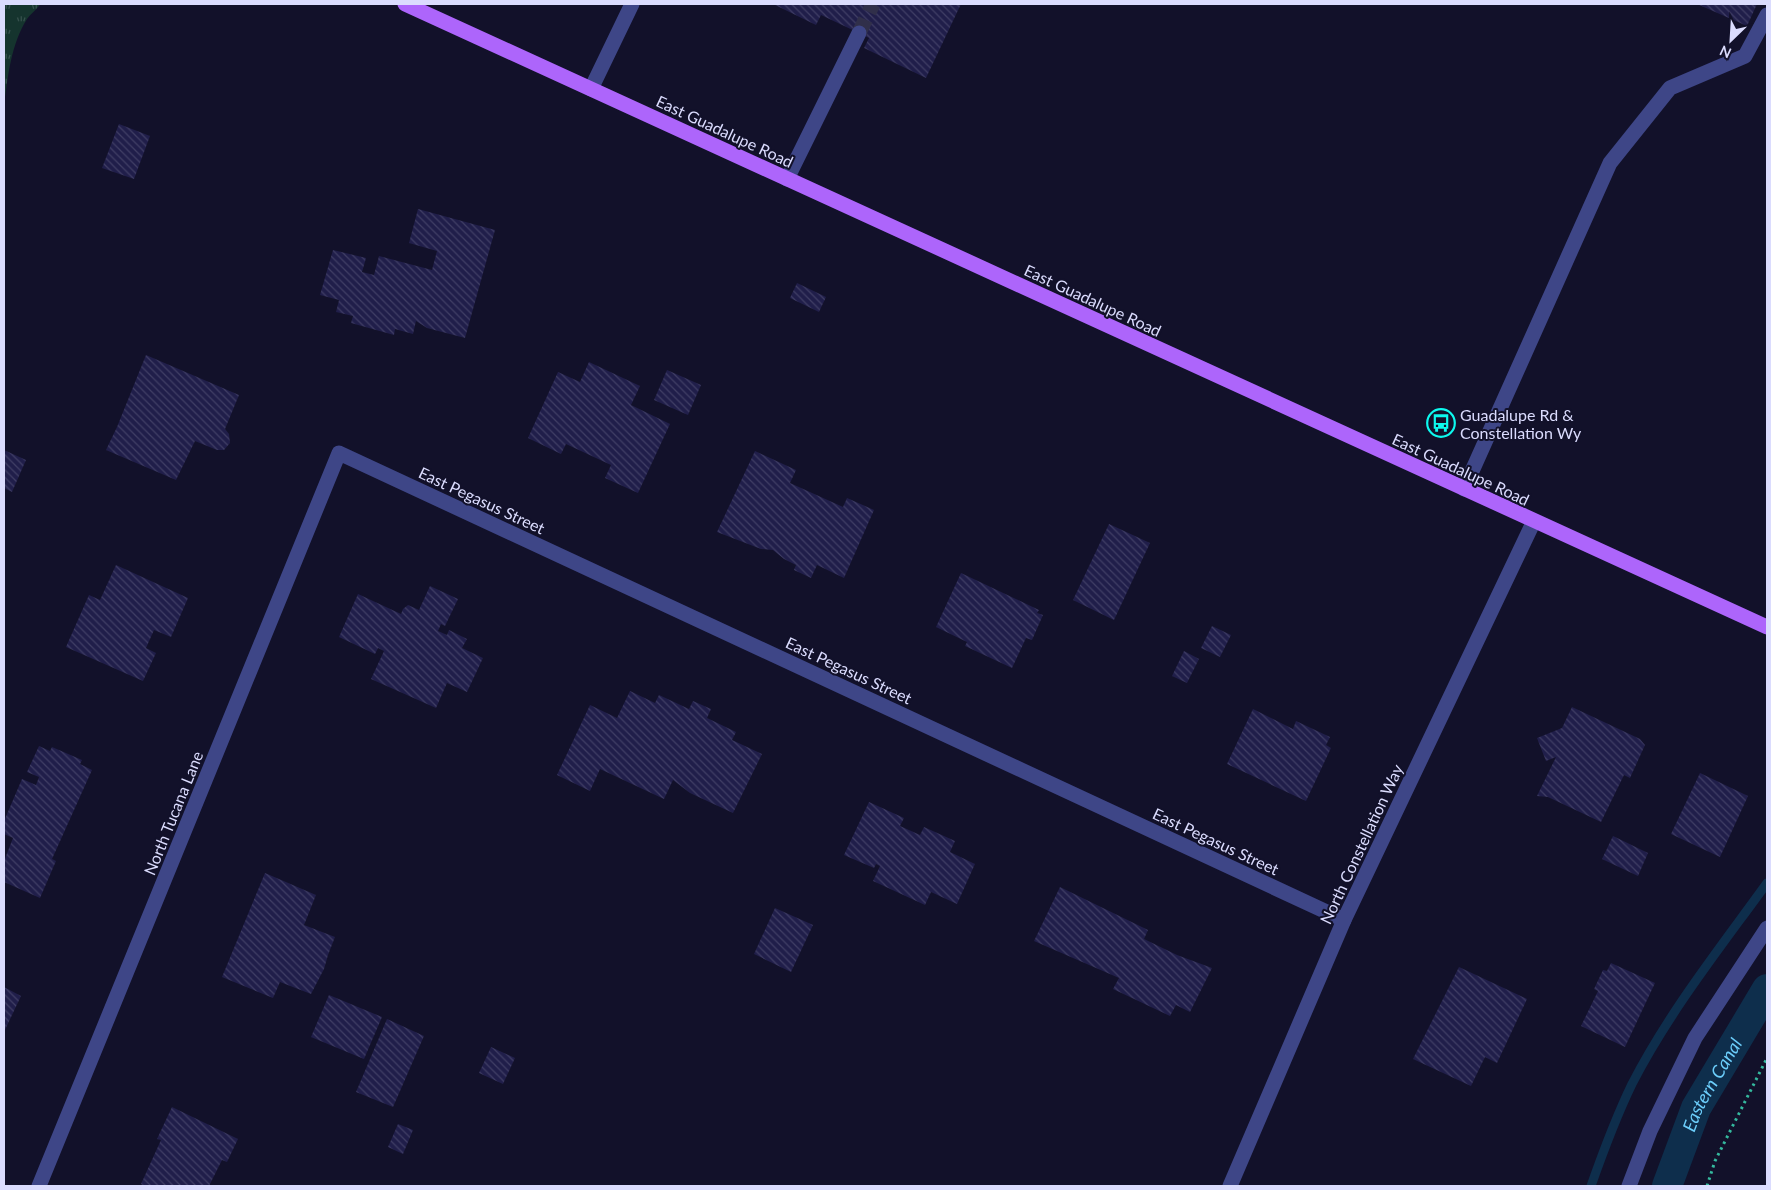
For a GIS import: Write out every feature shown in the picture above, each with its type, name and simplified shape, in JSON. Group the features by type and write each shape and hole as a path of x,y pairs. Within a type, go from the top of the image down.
{"main road":[{"name":"East Guadalupe Road","path":"405,4 1767,627"}],"street":[{"path":"591,89 632,4"},
{"path":"1464,489 1610,163 1670,88 1745,56 1767,15"},
{"path":"787,179 858,33"},
{"name":"East Pegasus Street","path":"339,453 1344,920"},
{"name":"North Tucana Lane","path":"39,1186 339,453"},
{"name":"North Constellation Way","path":"1230,1186 1344,920 1534,521"},
{"path":"1629,1186 1650,1132 1695,1038 1767,928"}],"path":[{"path":"1707,1186 1715,1161 1767,1058"}],"green space":[{"path":"4,4 40,4 27,19 17,39 11,60 4,105"}],"building":[{"path":"773,4 961,4 926,78 864,48 869,38 859,33 821,15 816,25"},
{"path":"1697,4 1757,4 1747,26"},
{"path":"119,124 150,136 134,179 102,168"},
{"path":"418,209 495,230 465,338 427,328 416,321 413,334 395,329 394,335 351,323 353,316 336,312 339,300 320,295 333,250 366,258 362,272 374,275 379,256 432,270 437,251 409,243"},
{"path":"797,283 826,297 819,312 790,298"},
{"path":"146,355 239,395 225,429 229,434 230,443 224,450 217,450 195,441 176,480 106,450"},
{"path":"589,362 640,386 631,405 670,424 638,493 605,478 611,465 566,444 561,454 528,438 558,372 580,382"},
{"path":"667,370 701,385 688,415 654,400"},
{"path":"4,450 26,460 12,492 4,488"},
{"path":"755,451 796,470 790,483 843,507 847,498 874,510 844,578 817,565 811,578 794,570 796,565 784,559 773,550 761,549 717,532"},
{"path":"1109,524 1150,543 1114,620 1073,600"},
{"path":"116,565 188,598 171,637 154,630 146,648 156,653 143,681 66,647 89,595 100,600"},
{"path":"961,573 1039,610 1037,613 1043,615 1032,640 1026,638 1012,668 965,646 967,642 936,627"},
{"path":"430,586 458,599 445,626 441,624 438,631 447,635 449,630 467,639 462,648 483,658 467,692 447,683 436,708 371,679 384,651 378,648 375,654 339,637 358,594 401,614 408,605 419,610"},
{"path":"1212,626 1231,635 1220,657 1201,648"},
{"path":"1184,651 1199,659 1187,683 1172,676"},
{"path":"630,691 655,703 659,695 689,709 693,701 711,709 707,718 736,732 732,740 762,754 733,813 690,793 673,780 664,799 600,769 590,791 557,775 590,705 617,718"},
{"path":"1572,707 1640,739 1645,745 1630,778 1624,775 1601,822 1548,797 1537,796 1556,757 1546,761 1537,738 1562,728"},
{"path":"1253,709 1293,729 1296,721 1330,737 1326,745 1331,748 1306,801 1227,764"},
{"path":"39,746 50,751 52,747 82,760 80,764 92,770 52,859 56,861 40,898 4,882 4,861 13,838 4,834 4,821 22,779 36,785 39,777 27,772"},
{"path":"1700,773 1748,796 1720,857 1671,834"},
{"path":"869,802 904,818 900,826 920,835 924,827 955,841 950,852 975,864 957,904 931,892 925,905 873,881 880,866 876,864 874,868 844,855"},
{"path":"1613,836 1648,853 1638,876 1602,859"},
{"path":"265,873 316,895 304,925 335,937 324,969 311,994 280,982 273,998 222,977"},
{"path":"1060,887 1148,930 1144,939 1177,955 1212,968 1190,1012 1176,1005 1170,1016 1113,989 1119,978 1034,941"},
{"path":"775,908 813,925 791,972 754,954"},
{"path":"1611,963 1655,983 1625,1047 1581,1026 1598,991 1594,989 1603,970 1607,971"},
{"path":"1459,967 1527,999 1497,1063 1485,1057 1471,1086 1413,1059"},
{"path":"4,987 21,996 4,1032"},
{"path":"329,995 382,1017 364,1059 311,1037"},
{"path":"387,1019 424,1036 393,1107 356,1092"},
{"path":"491,1047 515,1058 503,1084 479,1073"},
{"path":"172,1107 238,1139 227,1162 222,1160 209,1186 145,1186 141,1184 161,1140 157,1139"},
{"path":"398,1124 413,1130 403,1154 388,1147"}],"waterway":[{"path":"1591,1186 1621,1109 1646,1057 1696,981 1767,883"},
{"name":"Eastern Canal","path":"1667,1186 1696,1108 1767,989"}],"tunnel":[{"path":"859,33 873,4"}],"place":[{"name":"Guadalupe Rd & Constellation Wy","path":"1441,423"}]}
